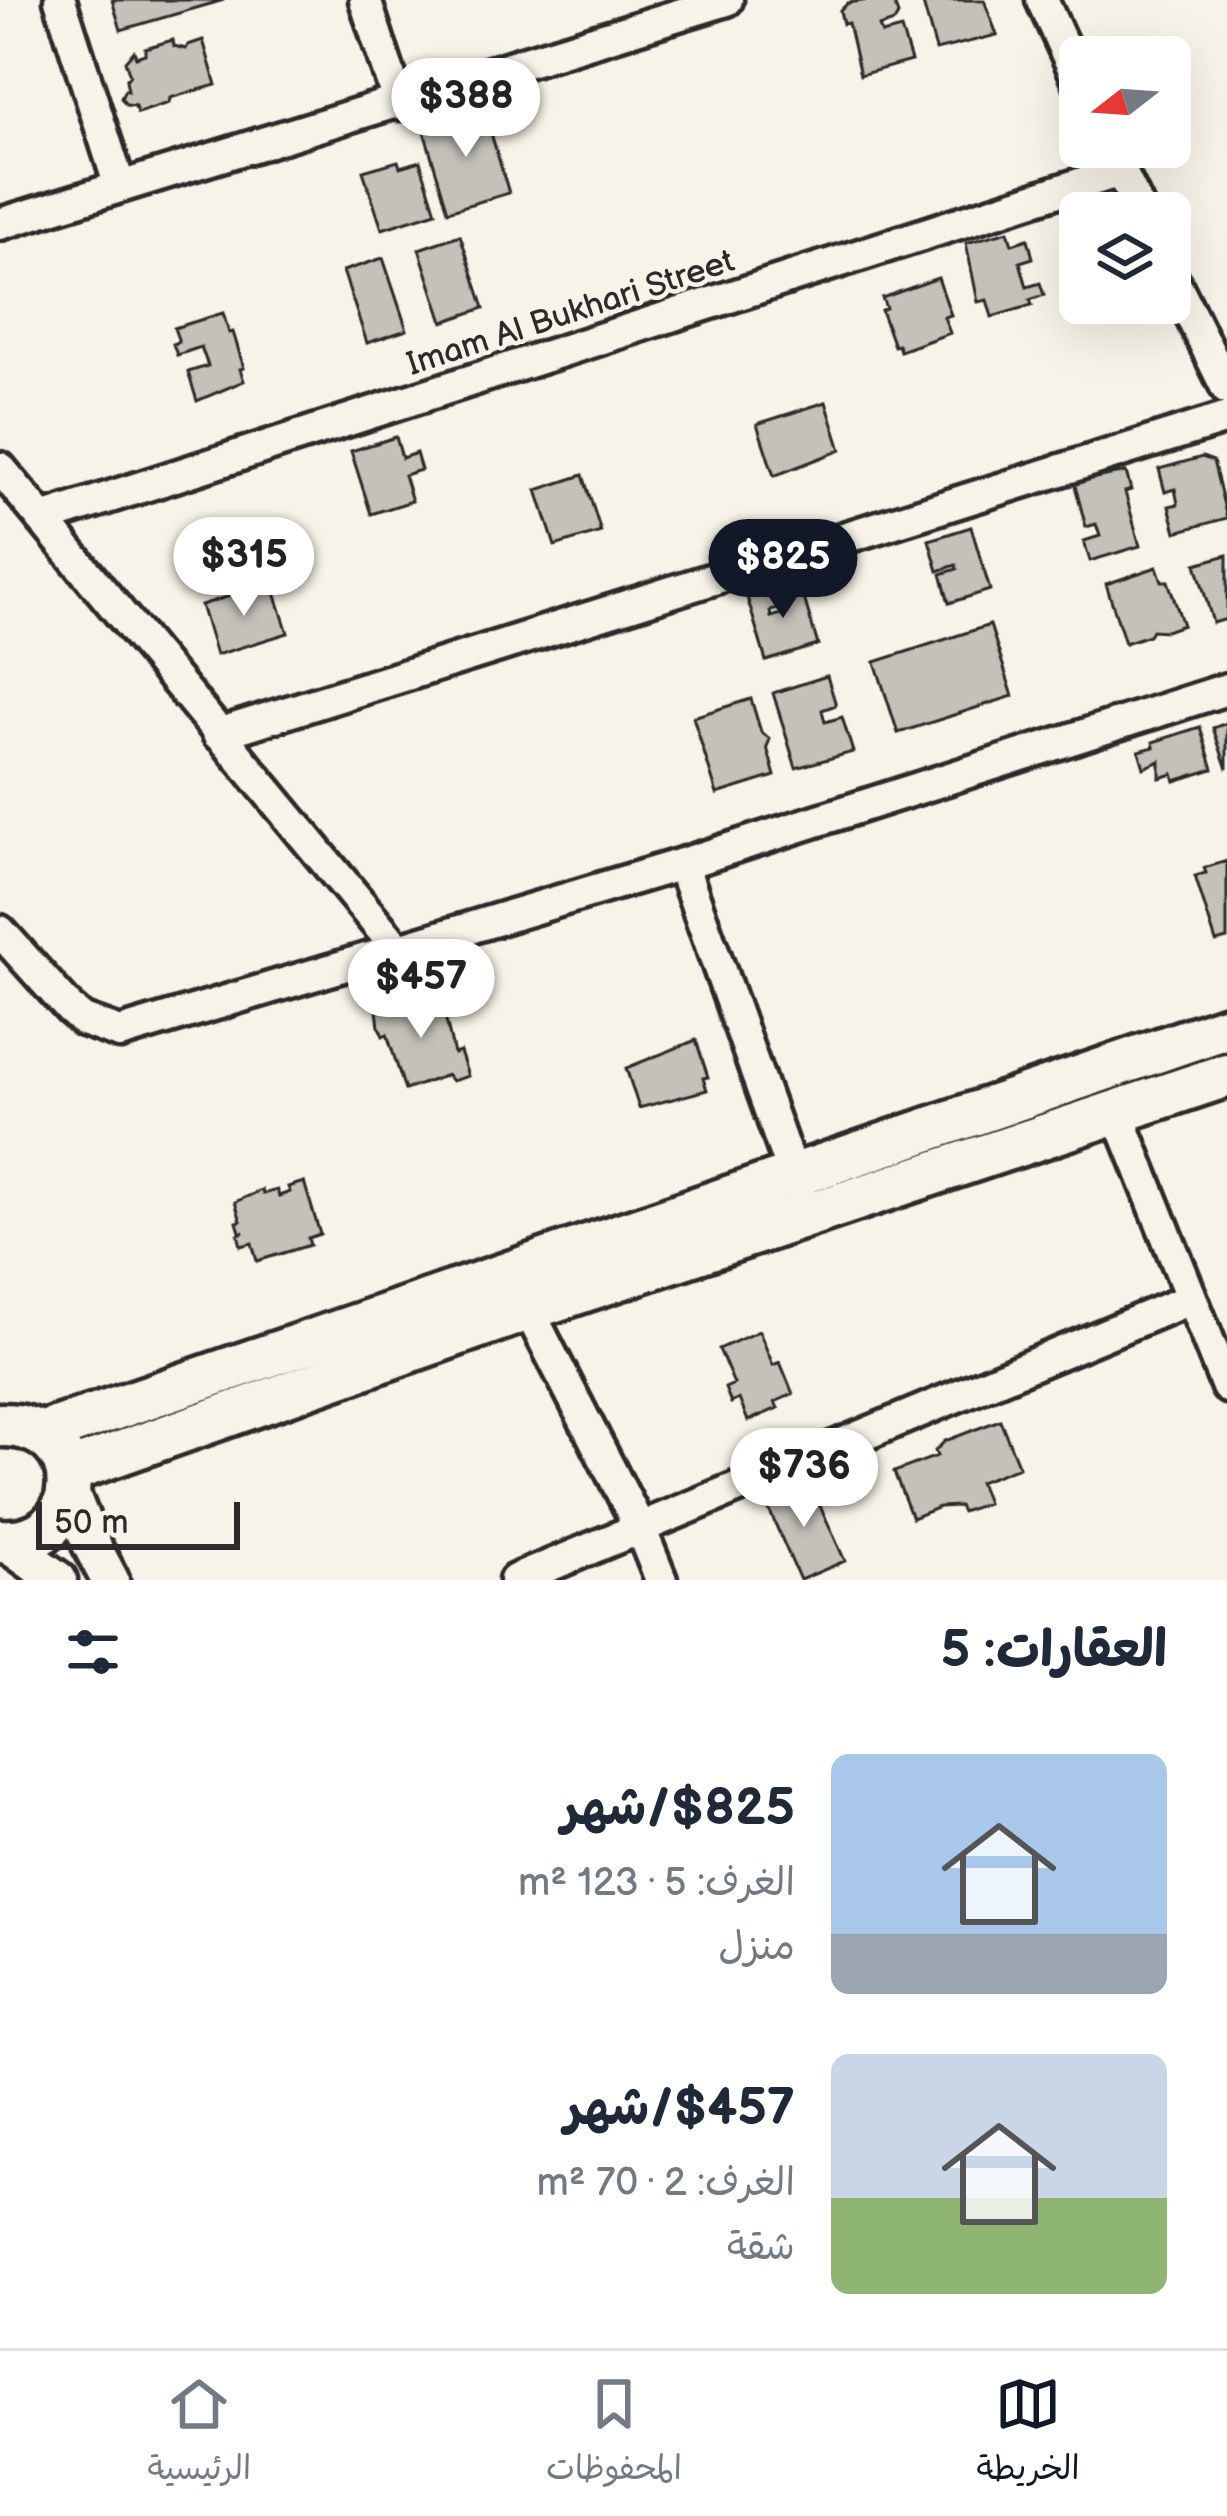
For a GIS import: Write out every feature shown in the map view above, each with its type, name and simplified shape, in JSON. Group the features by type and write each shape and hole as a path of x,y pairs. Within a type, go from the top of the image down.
{"main road":[{"path":"16,1422 792,1173 1227,1027"},
{"path":"69,1480 527,1309 1227,1075"},
{"path":"3,1542 28,1540 48,1529 63,1512 69,1480 60,1450 16,1422"}],"street":[{"path":"60,0 120,187"},
{"path":"365,0 399,104"},
{"path":"0,224 728,0"},
{"path":"1042,0 1059,37"},
{"name":"Imam Al Bukhari Street","path":"42,519 1088,168"},
{"path":"1191,316 1227,389"},
{"path":"218,734 1227,418"},
{"path":"0,468 397,948"},
{"path":"0,931 70,1010 83,1020 120,1033 682,864 1227,689"},
{"path":"682,864 807,1216"},
{"path":"1117,1112 1227,1387"},
{"path":"515,1580 1190,1299"},
{"path":"527,1309 661,1580"},
{"path":"69,1480 91,1544 110,1580"},
{"path":"3,1542 58,1580"}],"building":[{"path":"112,0 224,0 121,30"},
{"path":"893,0 898,15 894,22 879,27 882,34 901,29 911,61 860,75 848,23 843,24 840,11 848,3"},
{"path":"922,0 984,0 997,35 936,50"},
{"path":"173,40 174,46 186,49 203,40 216,85 137,113 135,106 121,98 128,91 130,75 125,61 134,51 136,57 145,54 145,48"},
{"path":"484,110 509,193 448,211 423,128"},
{"path":"398,161 400,167 420,161 436,212 382,229 363,171"},
{"path":"1008,231 1012,244 1028,239 1033,258 1020,262 1027,287 1040,283 1044,295 1030,300 1032,305 992,317 987,300 978,302 966,243"},
{"path":"460,235 484,308 443,322 419,249"},
{"path":"383,258 407,330 367,343 343,271"},
{"path":"938,278 951,315 944,317 950,333 900,351 881,310 886,308 882,298"},
{"path":"223,313 229,333 233,332 244,381 197,401 188,372 208,366 201,347 177,355 174,328"},
{"path":"826,402 841,450 774,476 757,424"},
{"path":"396,437 402,458 416,453 421,470 404,475 412,501 371,514 351,451"},
{"path":"1202,457 1213,461 1227,518 1176,532 1169,506 1178,504 1175,489 1165,492 1159,469"},
{"path":"1126,472 1131,490 1125,492 1140,546 1090,561 1084,541 1100,536 1096,524 1086,527 1074,482"},
{"path":"583,475 601,532 555,546 537,490"},
{"path":"971,527 990,590 949,603 941,574 957,569 956,565 938,571 929,540"},
{"path":"1227,555 1227,619 1213,623 1196,564"},
{"path":"1157,567 1162,581 1168,581 1183,625 1152,630 1125,643 1106,584"},
{"path":"798,578 818,645 766,661 747,597 772,590 778,609 770,611 771,617 785,613 777,584"},
{"path":"272,583 288,633 216,655 201,605"},
{"path":"990,625 1013,696 898,733 875,662"},
{"path":"827,676 836,705 822,710 825,722 842,717 853,752 796,768 773,693"},
{"path":"751,699 761,732 770,739 767,747 775,776 717,794 693,717"},
{"path":"1227,723 1227,769 1213,728"},
{"path":"1200,727 1213,769 1175,781 1173,774 1160,778 1160,761 1144,768 1139,751"},
{"path":"1227,861 1227,939 1216,942 1195,876"},
{"path":"433,992 440,995 454,1054 460,1052 468,1076 452,1081 447,1075 405,1090 387,1034 383,1036 379,1027 377,1010"},
{"path":"696,1040 708,1077 703,1078 707,1090 639,1108 626,1068"},
{"path":"304,1182 320,1234 308,1238 310,1245 257,1261 252,1243 241,1246 238,1234 244,1232 237,1222 241,1221 235,1202 262,1190 263,1194 277,1190 279,1196"},
{"path":"759,1331 773,1365 780,1362 793,1394 775,1402 778,1408 748,1421 739,1399 731,1403 725,1388 734,1384 719,1349"},
{"path":"1000,1420 1019,1467 979,1482 987,1503 962,1512 959,1506 939,1507 912,1518 894,1472 937,1456 935,1451 945,1441"},
{"path":"808,1479 845,1561 800,1580 764,1498"}]}
